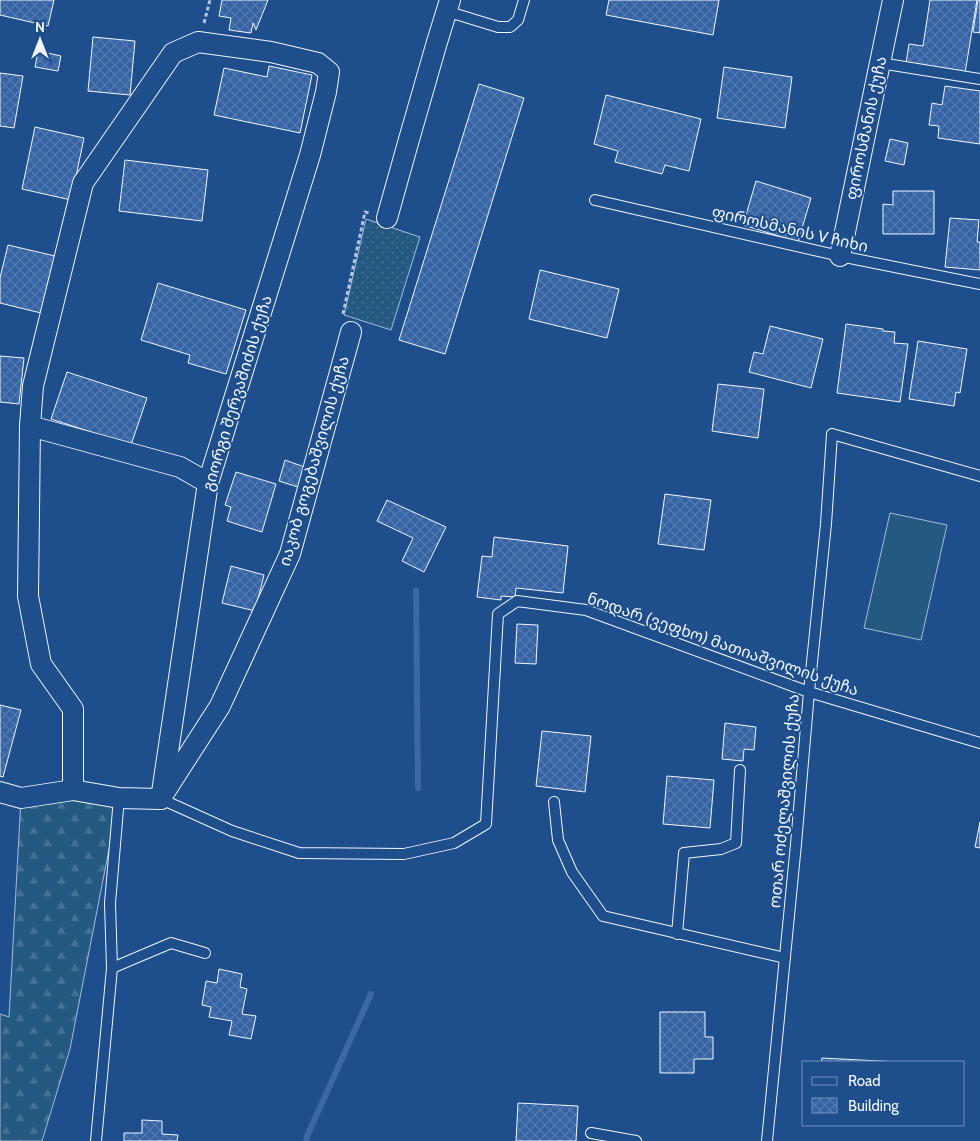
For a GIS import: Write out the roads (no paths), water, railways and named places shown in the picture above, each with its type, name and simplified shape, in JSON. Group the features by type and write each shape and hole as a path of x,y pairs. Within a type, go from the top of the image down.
{"street":[{"name":"ფიროსმანის ქუჩა","path":"840,256 892,0"},
{"path":"387,218 448,5"},
{"name":"გიორგი შერვაშიძის ქუჩა","path":"30,426 33,386 83,183 173,53 198,42 271,52 318,63 329,72 326,92 310,155 208,483 161,799"},
{"name":"იაკობ გოგებაშვილის ქუჩა","path":"161,799 220,706 290,554 346,325"},
{"path":"73,790 73,709 41,664 28,596 30,426 180,468 208,483"},
{"path":"0,792 21,798 73,790 119,798 161,799"}],"lane":[{"path":"448,5 498,28 510,27 518,20 524,0"},
{"path":"880,63 980,80"},
{"name":"ფიროსმანის V ჩიხი","path":"595,200 840,256 980,284"},
{"name":"ოთარ ოძელაშვილის ქუჩა","path":"767,1141 826,524 832,434 980,476"},
{"name":"ნოდარ (ვეფხო) მათიაშვილის ქუჩა","path":"161,799 232,831 299,853 404,854 454,843 486,824 498,614 517,601 586,610 809,692 980,743"},
{"path":"677,934 684,853 721,849 736,843 740,770"},
{"path":"96,1141 112,968 110,903 119,798"},
{"path":"554,802 558,840 572,872 603,916 785,958"},
{"path":"112,968 171,943 205,953"},
{"path":"590,1133 636,1141"}],"waterway":[{"path":"416,591 418,788"},
{"path":"306,1141 371,994"}]}
